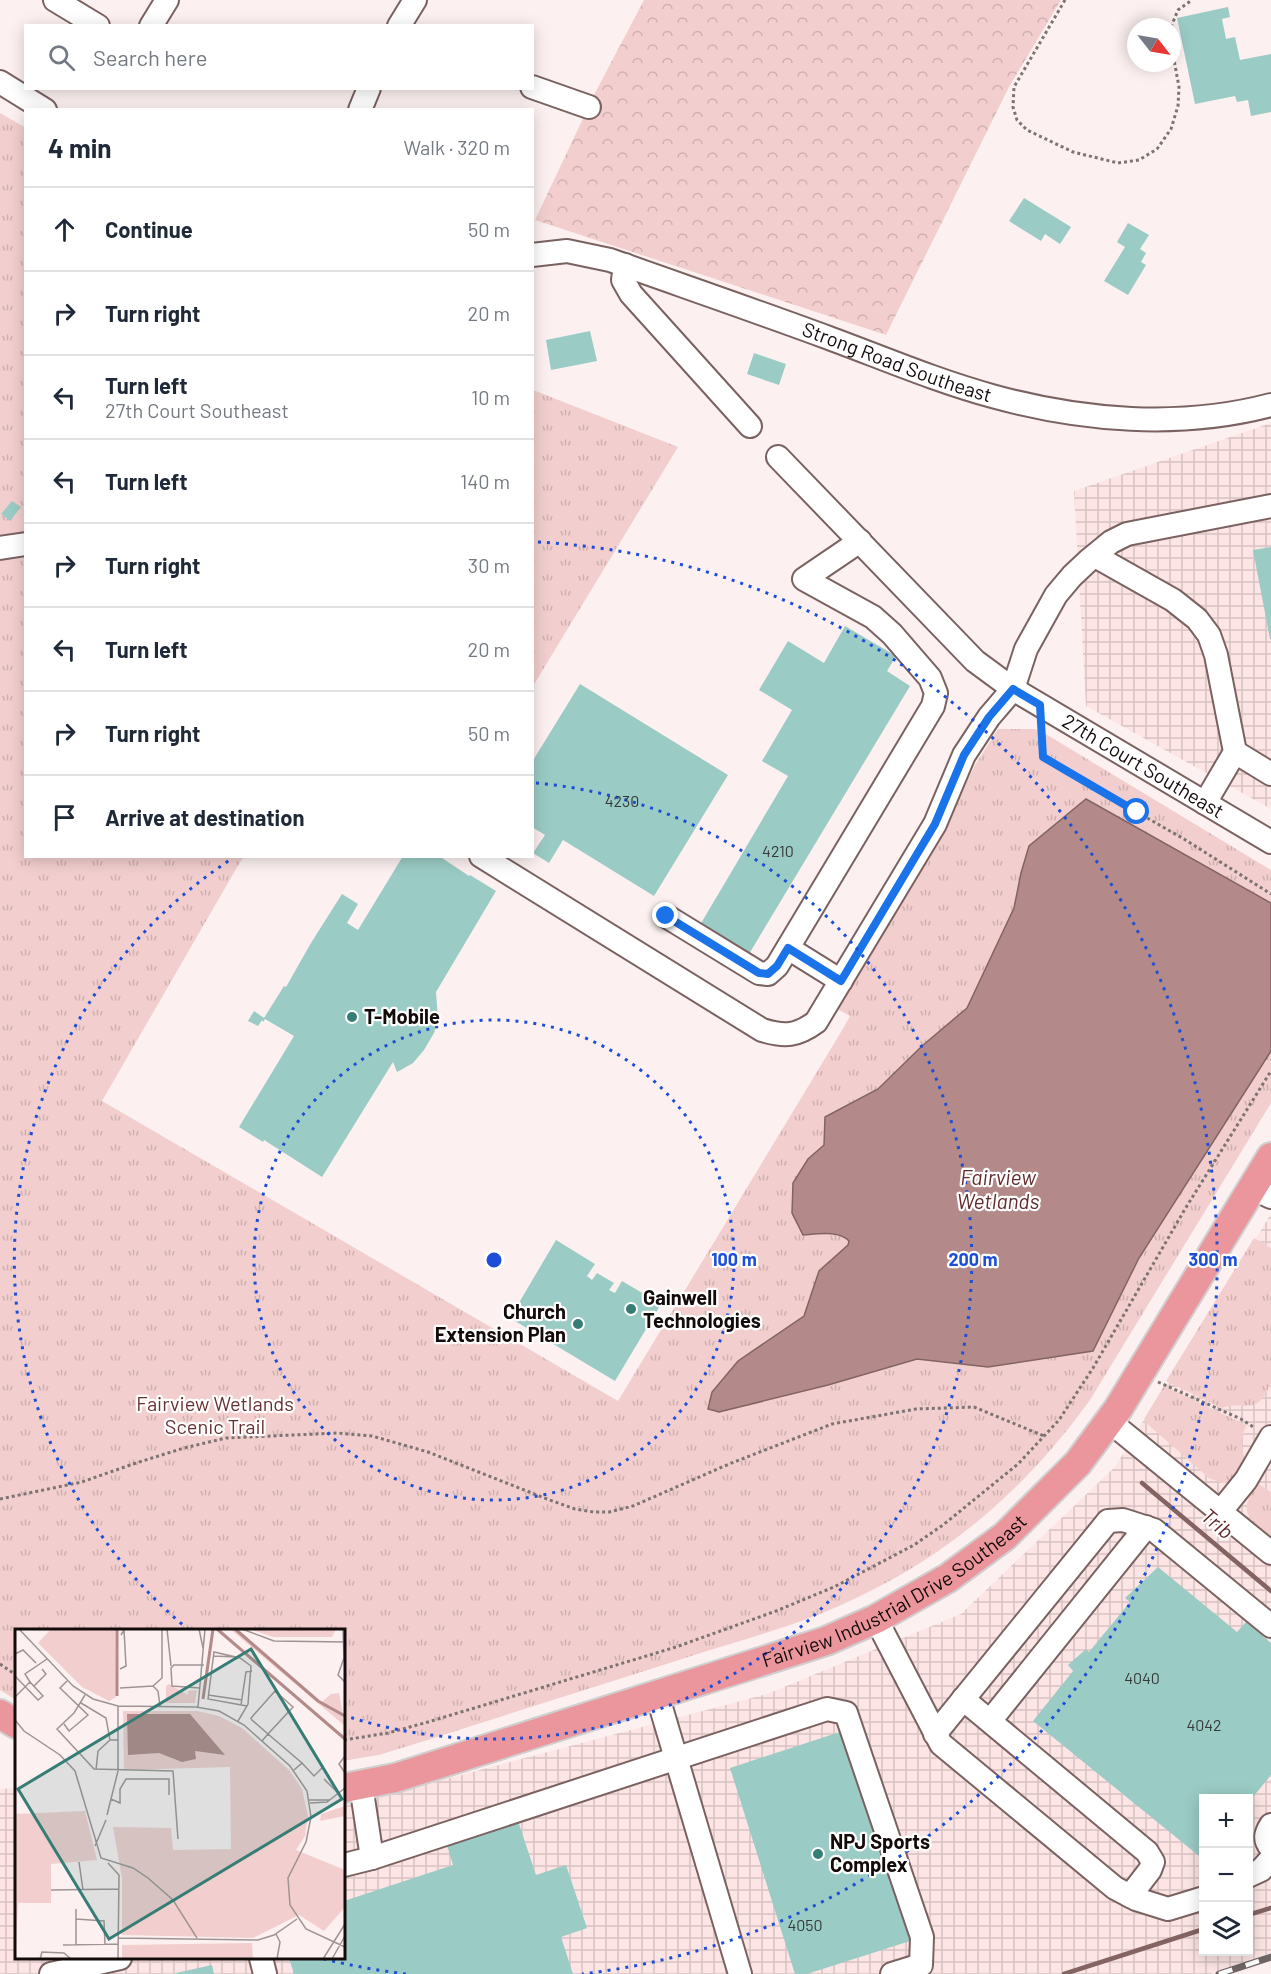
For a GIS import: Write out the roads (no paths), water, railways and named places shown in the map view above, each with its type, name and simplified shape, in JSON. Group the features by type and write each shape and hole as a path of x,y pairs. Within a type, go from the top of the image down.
{"main road":[{"name":"Fairview Industrial Drive Southeast","path":"352,1786 395,1778 826,1641 876,1619 948,1578 1005,1536 1078,1463 1109,1421 1262,1193 1271,1157"},
{"path":"0,1714 15,1723"}],"street":[{"path":"55,0 95,24"},
{"path":"152,24 167,0"},
{"path":"403,24 414,0"},
{"path":"0,82 42,108"},
{"path":"534,88 589,107"},
{"path":"361,108 368,90"},
{"name":"Strong Road Southeast","path":"534,255 567,251 610,260 916,371 989,396 1042,409 1124,418 1168,420 1211,417 1271,405"},
{"path":"625,265 623,280 631,294 750,426"},
{"name":"27th Court Southeast","path":"778,457 975,661 1013,689 1271,842"},
{"path":"484,858 762,1030 789,1035 803,1031 816,1022 935,824 964,755 989,717 1013,689 1026,649 1056,596 1072,576 1111,542 1127,534 1271,506"},
{"path":"666,916 759,973 768,974 777,966 933,706 936,693 930,678 886,628 873,617 804,579 860,541"},
{"path":"0,548 24,544"},
{"path":"1095,556 1173,600 1197,619 1209,635 1216,655 1235,752 1205,803"},
{"path":"1235,752 1271,774"},
{"path":"788,948 841,981"},
{"path":"1109,1421 1271,1553"},
{"path":"1221,1511 1246,1480 1271,1437"},
{"path":"935,1734 1108,1521 1123,1521 1154,1530 1271,1626"},
{"path":"990,1721 1146,1527"},
{"path":"876,1619 941,1744 1114,1888 1168,1909 1199,1899"},
{"path":"657,1694 740,1974"},
{"path":"963,1699 1147,1852 1153,1862 1150,1870 1130,1896"},
{"path":"345,1865 372,1858 827,1709 846,1713 922,1937 921,1965 892,1974"},
{"path":"352,1786 372,1858"},
{"path":"1271,1825 1266,1833 1266,1842 1271,1848"},
{"path":"1253,1874 1261,1870 1271,1859"},
{"path":"38,1959 42,1974"},
{"path":"51,1974 116,1959"},
{"path":"261,1959 265,1974"}],"water":[{"name":"Fairview Wetlands","path":"1086,799 1271,903 1271,1051 1139,1258 1093,1351 988,1367 917,1359 828,1385 719,1412 708,1409 712,1392 738,1361 804,1316 819,1271 848,1245 849,1241 840,1235 803,1235 792,1213 793,1183 808,1159 824,1145 825,1117 878,1089 922,1046 967,1008 1014,908 1029,846"}],"waterway":[{"name":"Trib","path":"1142,1483 1271,1591"},
{"path":"1253,1913 1271,1908"},
{"path":"1064,1974 1199,1931"}],"railway":[{"path":"1219,1974 1271,1957"}],"place":[{"name":"T-Mobile","path":"352,1017"},
{"name":"Gainwell Technologies","path":"631,1309"},
{"name":"Church Extension Plan","path":"578,1324"},
{"name":"NPJ Sports Complex","path":"818,1854"}],"park label":[{"name":"Fairview Wetlands Scenic Trail","path":"215,1416"}]}
